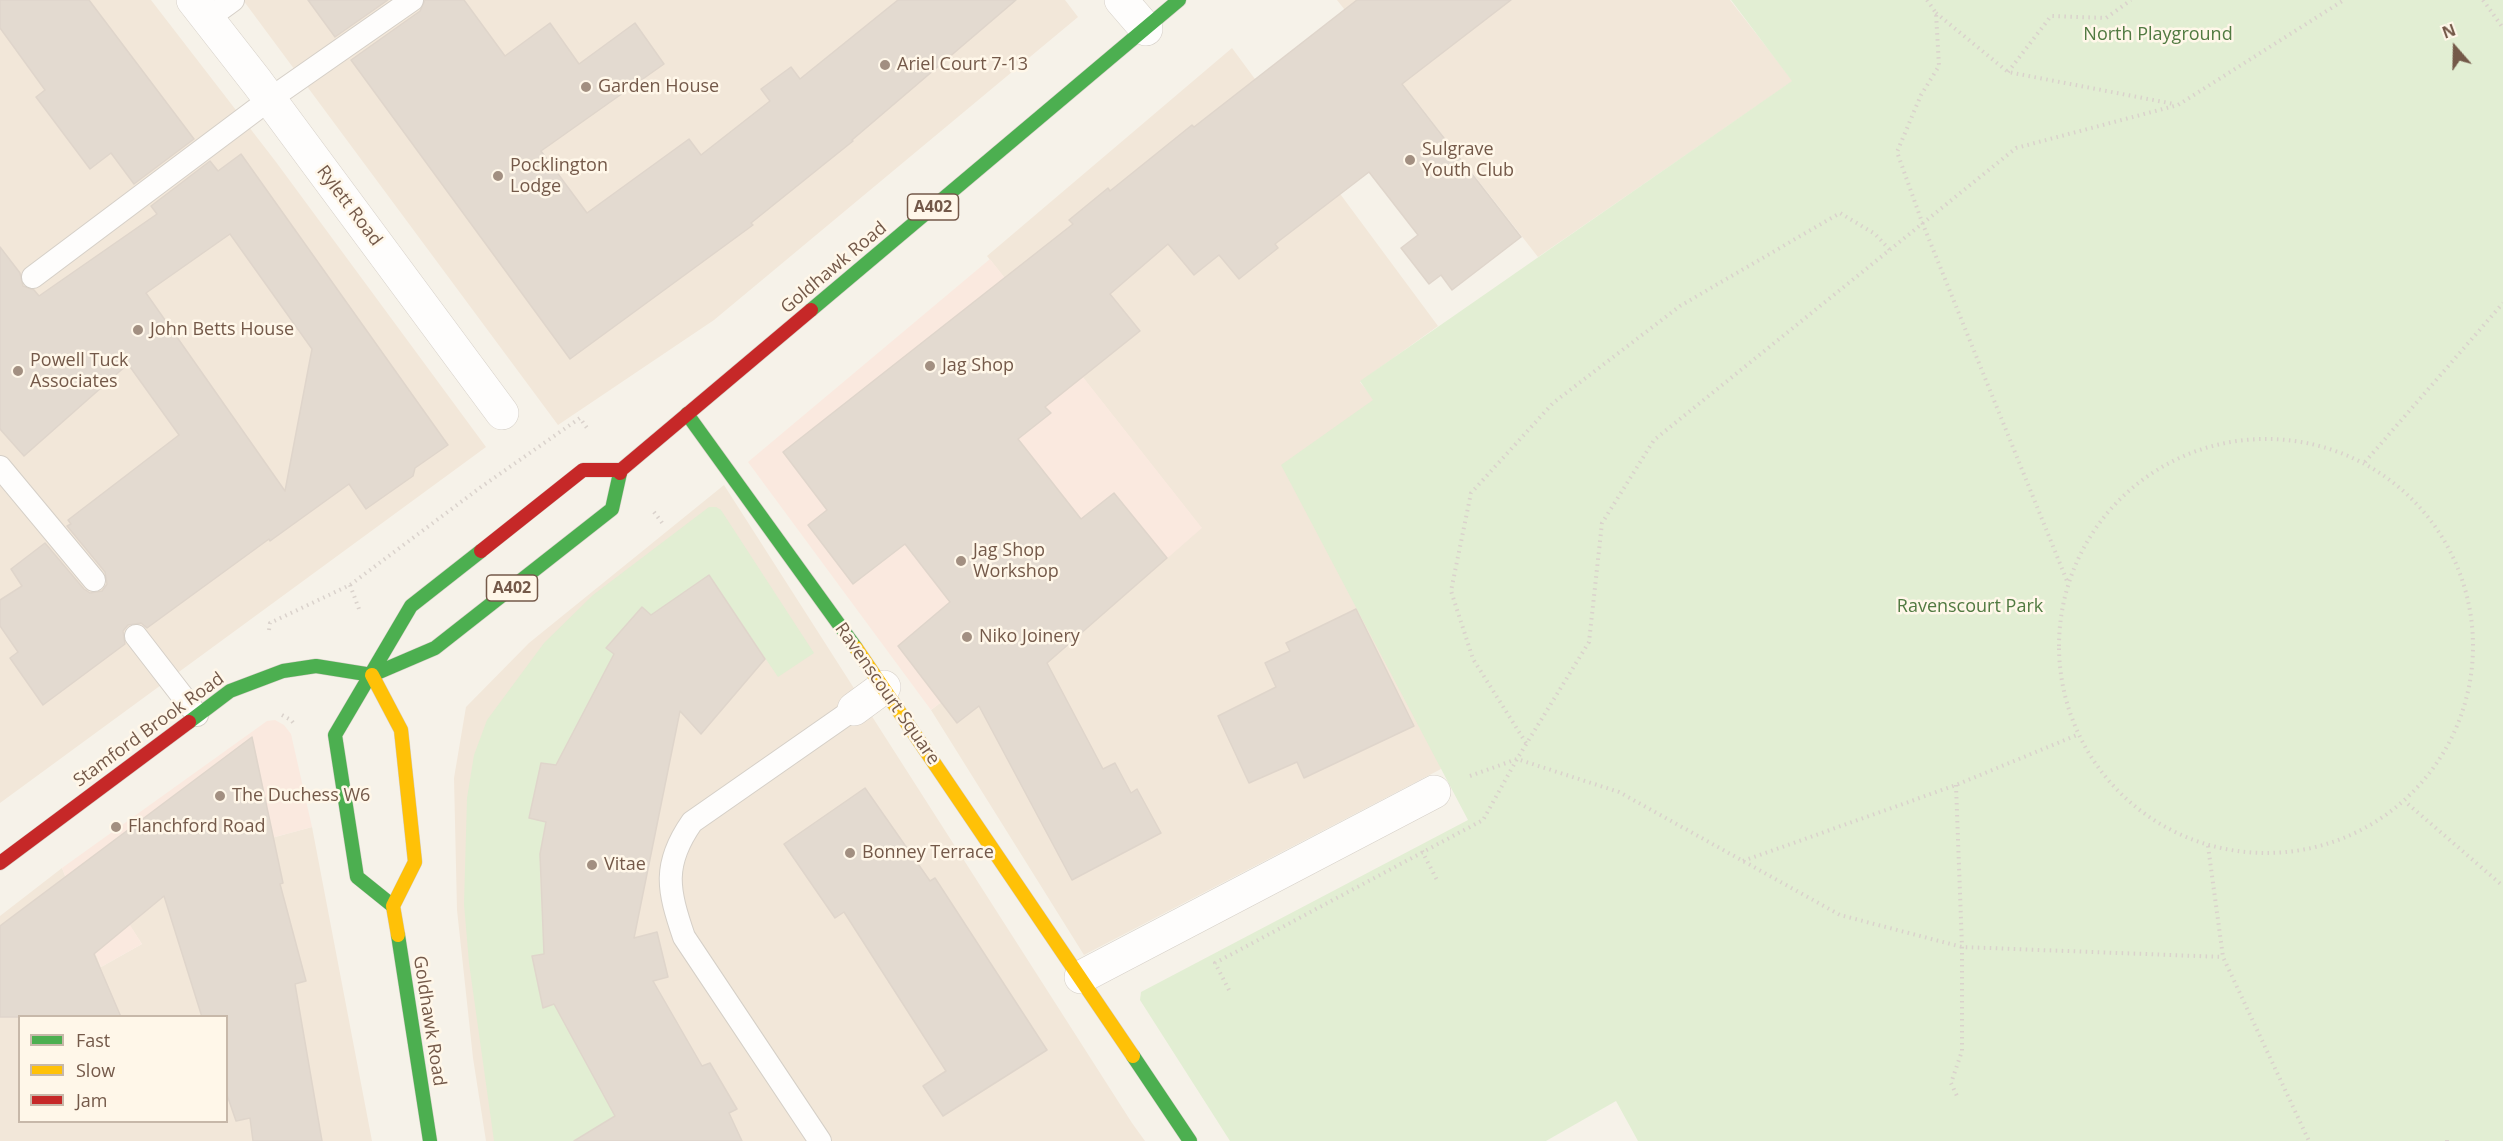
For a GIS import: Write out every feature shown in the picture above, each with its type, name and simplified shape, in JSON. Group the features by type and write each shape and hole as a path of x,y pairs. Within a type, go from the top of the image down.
{"main road":[{"name":"Goldhawk Road","path":"621,470 1179,0"},
{"name":"Ravenscourt Square","path":"687,414 884,687 1082,977 1190,1141"},
{"name":"A402","path":"372,675 435,648 612,509 621,470 583,470 411,606 335,735 357,877 393,906"},
{"name":"Stamford Brook Road","path":"0,863 230,691 272,674 315,666 372,675"},
{"path":"372,675 401,730 415,862 393,906"},
{"name":"Goldhawk Road","path":"393,906 430,1141"}],"street":[{"path":"1121,0 1146,29"},
{"name":"Rylett Road","path":"211,6 270,99 502,413"},
{"path":"854,709 884,687"},
{"path":"1082,977 1434,792"}],"lane":[{"path":"33,277 270,99 412,0"},
{"path":"0,467 94,580"},
{"path":"136,636 197,716"},
{"path":"820,1141 684,938 673,906 671,861 680,840 692,822 854,709"}],"path":[{"path":"1927,0 1936,13 2008,72 2178,105"},
{"path":"2008,72 2051,16 2106,18 2131,0"},
{"path":"1229,990 1215,963 1483,820 1517,759 1589,642 1602,523 1654,440 2016,148 2178,105 2344,0"},
{"path":"2483,0 2503,28"},
{"path":"1936,13 1939,66 1921,95 1897,152 1922,222 2068,582"},
{"path":"1527,743 1473,659 1451,591 1471,493 1553,403 1680,306 1840,213 1875,234 1890,250"},
{"path":"2365,462 2503,303"},
{"path":"2241,439 2305,440 2365,462 2419,503 2457,560 2474,626 2469,694 2443,757 2408,804 2339,841 2275,854 2208,846 2154,822 2109,784 2077,735 2059,670 2061,604 2068,582 2091,537 2126,492 2179,456 2241,439"},
{"path":"269,633 270,623 350,585 530,452"},
{"path":"654,512 663,524"},
{"path":"350,585 362,616"},
{"path":"1743,861 1956,785 2077,735"},
{"path":"1434,792 1449,784 1517,759 1619,792 1840,915 1962,947 2223,957"},
{"path":"1956,785 1962,947 1962,1051 1951,1083 1957,1096"},
{"path":"2408,804 2503,886"},
{"path":"2208,846 2223,957 2309,1141"},
{"path":"1422,851 1438,882"}],"shaded area":[{"path":"0,0 151,0 276,162 486,447 0,803"},
{"path":"243,0 1065,0 1078,17 714,320 558,425"},
{"path":"1337,0 1730,0 1793,81 1538,257"},
{"path":"1232,48 1438,326 1360,382 1374,399 1441,769 1084,955 931,710 1049,619 1201,528 987,256"},
{"path":"990,259 1202,528 1067,646 1049,619 931,710 748,462"},
{"path":"724,485 1145,1141 486,1141 473,1058 457,910 454,778 466,707 529,643"},
{"path":"275,720 284,725 291,734 312,827 216,853 130,925 142,944 101,967 62,868 267,721"},
{"path":"312,827 372,1141 0,1141 0,916 62,868 101,967 142,944 129,925 216,853"}],"green space":[{"name":"Ravenscourt Park","path":"1731,0 2503,0 2503,1141 1638,1141 1616,1101 1546,1141 1230,1141 1140,1000 1141,992 1468,820 1281,465 1373,400 1360,381 1792,81"},
{"path":"709,507 721,510 814,653 778,677 709,575 669,603 619,658 560,765 541,763 529,818 546,822 541,888 548,953 532,956 544,1007 560,1002 569,1032 615,1116 611,1141 494,1141 469,963 464,904 467,798 474,755 487,720 544,643 593,595"}],"building":[{"path":"0,0 89,0 194,139 134,184 111,153 90,169 36,97 45,90 0,28"},
{"path":"308,0 388,0 335,37"},
{"name":"Pocklington Lodge","path":"425,0 464,0 505,56 550,23 579,64 635,23 664,64 541,151 587,213 689,139 701,155 770,101 761,89 791,67 800,79 898,0 1016,0 853,141 751,223 753,225 570,359 351,60 420,11"},
{"path":"1357,0 1511,0 1402,84 1521,237 1452,290 1441,275 1429,284 1401,248 1418,235 1369,172 1275,244 1278,248 1239,279 1219,255 1194,275 1168,244 1110,294 1140,331 1045,407 1051,413 1018,439 1081,519 1114,493 1167,558 1047,663 1103,769 1115,763 1131,793 1137,789 1161,833 1072,880 979,706 957,723 898,646 950,602 905,544 853,584 808,525 827,510 783,452 1073,224 1069,220 1108,188 1110,191 1192,125 1194,127"},
{"path":"241,154 448,445 415,468 413,476 366,509 349,484 147,628 141,623 128,625 123,631 125,644 43,705 10,658 18,652 0,626 0,600 22,586 11,569 45,543 84,589 90,593 102,591 107,584 105,572 67,526 71,524 68,520 179,435 128,364 24,456 0,429 0,247 20,273 23,286 34,290 39,296 157,214 151,206 210,161 218,171","holes":["230,234 312,349 285,491 146,293"]},
{"name":"Vitae","path":"709,575 765,659 701,734 680,711 634,938 657,932 668,977 653,981 702,1066 710,1063 737,1109 729,1113 742,1141 574,1141 615,1116 554,1004 543,1008 532,956 544,954 540,854 546,822 529,818 541,763 556,765 614,654 606,648 642,607 651,615"},
{"path":"1356,609 1414,726 1304,778 1297,762 1249,783 1218,716 1276,687 1265,663 1290,651 1286,643"},
{"path":"252,737 283,883 280,884 306,981 295,984 322,1141 253,1141 250,1118 236,1121 228,1098 228,1015 201,1015 164,896 94,954 120,1015 0,1017 0,926"},
{"path":"865,788 930,881 935,878 1047,1050 943,1116 923,1086 946,1071 844,912 835,918 784,844"}],"traffic: fast":[{"path":"811,310 1179,0"},
{"path":"687,414 856,648"},
{"path":"372,675 435,648 612,509 620,473"},
{"path":"393,906 357,877 335,735 411,606 481,551"},
{"path":"189,722 230,691 283,671 316,666 372,675"},
{"path":"398,935 430,1141"},
{"path":"1133,1056 1190,1141"}],"traffic: slow":[{"path":"856,648 1133,1056"},
{"path":"372,675 401,730 415,862 393,906 398,935"}],"traffic: jam":[{"path":"620,473 811,310"},
{"path":"481,551 583,470 621,470"},
{"path":"0,863 189,722"}],"place":[{"name":"Ariel Court 7-13","path":"885,65"},
{"name":"Garden House","path":"586,87"},
{"name":"Sulgrave Youth Club","path":"1410,160"},
{"name":"Pocklington Lodge","path":"498,176"},
{"name":"John Betts House","path":"138,330"},
{"name":"Jag Shop","path":"930,366"},
{"name":"Powell Tuck Associates","path":"18,371"},
{"name":"Jag Shop Workshop","path":"961,561"},
{"name":"Niko Joinery","path":"967,637"},
{"name":"The Duchess W6","path":"220,796"},
{"name":"Flanchford Road","path":"116,827"},
{"name":"Bonney Terrace","path":"850,853"},
{"name":"Vitae","path":"592,865"}],"park label":[{"name":"North Playground","path":"2158,35"}]}
